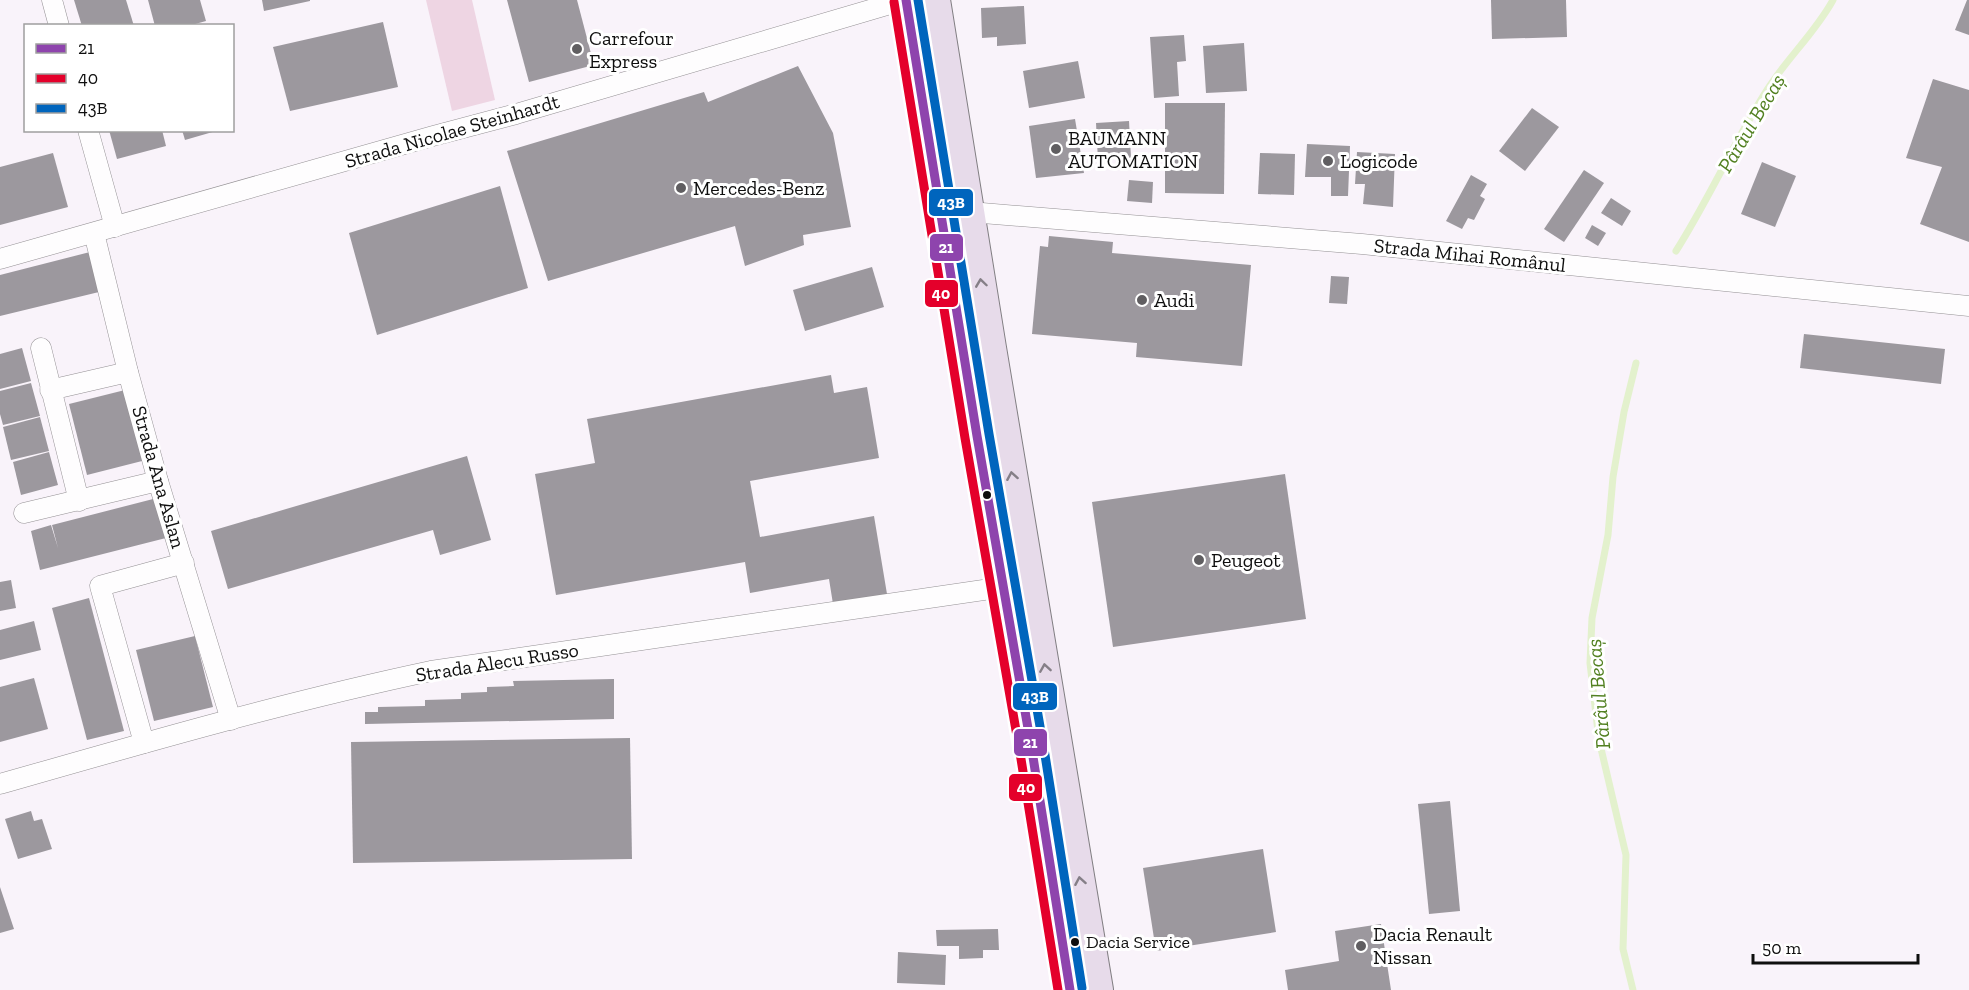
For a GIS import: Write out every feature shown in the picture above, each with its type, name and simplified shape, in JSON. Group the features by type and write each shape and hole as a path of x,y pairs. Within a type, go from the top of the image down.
{"main road":[{"path":"905,0 1070,990"},
{"path":"935,0 990,348 1098,990"}],"street":[{"path":"52,0 58,24"},
{"name":"Strada Nicolae Steinhardt","path":"0,259 537,108 905,0"},
{"path":"89,132 115,227"},
{"name":"Strada Mihai Românul","path":"970,212 1362,244 1969,306"},
{"name":"Strada Ana Aslan","path":"94,233 128,372 158,481 231,720"},
{"path":"40,348 79,501"},
{"path":"50,390 128,372"},
{"path":"24,513 158,481"},
{"path":"144,743 100,586 184,564"},
{"name":"Strada Alecu Russo","path":"0,784 350,688 430,671 1004,587"}],"shaded area":[{"path":"426,0 472,0 495,100 452,111"}],"building":[{"path":"74,0 126,0 133,24 81,24"},
{"path":"148,0 200,0 206,21 195,24 154,24"},
{"path":"262,0 310,0 310,1 264,11"},
{"path":"507,0 577,0 594,65 529,82"},
{"path":"1491,0 1566,0 1567,37 1492,39"},
{"path":"1967,0 1969,0 1969,35 1955,30"},
{"path":"1024,6 1026,44 997,46 997,37 982,38 981,8"},
{"path":"383,22 398,87 290,111 273,47"},
{"path":"1184,35 1186,61 1177,62 1179,96 1154,98 1150,37"},
{"path":"1244,43 1247,91 1206,93 1203,46"},
{"path":"1078,61 1085,98 1029,108 1023,71"},
{"name":"Mercedes-Benz","path":"798,66 833,133 851,227 803,235 804,245 745,266 735,226 548,281 507,151 704,92 708,102"},
{"path":"1933,79 1969,90 1969,242 1920,224 1942,167 1906,158"},
{"path":"1165,103 1225,103 1224,194 1165,193"},
{"path":"1532,108 1559,127 1525,171 1499,151"},
{"name":"BAUMANN AUTOMATION","path":"1075,119 1084,173 1036,178 1029,126"},
{"path":"1129,121 1131,158 1098,160 1096,123"},
{"path":"110,132 162,132 166,146 117,159"},
{"path":"183,132 213,132 185,140"},
{"name":"Logicode","path":"1307,144 1350,146 1348,196 1331,196 1331,177 1305,177"},
{"path":"1357,152 1395,154 1393,207 1363,204 1365,184 1355,184"},
{"path":"53,153 68,207 0,225 0,167"},
{"path":"1260,153 1295,154 1294,195 1258,194"},
{"path":"1762,162 1796,176 1775,227 1741,214"},
{"path":"1584,170 1604,183 1564,242 1544,229"},
{"path":"1471,175 1487,184 1480,196 1485,199 1474,220 1468,218 1462,229 1446,221"},
{"path":"1129,180 1153,182 1152,203 1127,201"},
{"path":"500,186 528,288 377,335 349,233"},
{"path":"1611,198 1631,211 1622,226 1601,213"},
{"path":"1592,225 1606,233 1598,246 1585,238"},
{"name":"Audi","path":"1049,236 1113,242 1112,253 1251,265 1242,366 1136,357 1137,343 1032,334 1040,246 1048,247"},
{"path":"90,252 99,292 0,316 0,275"},
{"path":"872,267 884,307 805,331 793,290"},
{"path":"1331,276 1349,277 1347,304 1329,303"},
{"path":"1804,334 1945,349 1941,384 1800,368"},
{"path":"22,348 31,381 0,389 0,354"},
{"path":"831,375 834,393 867,387 879,458 750,481 760,537 874,516 887,594 833,604 829,579 750,593 745,562 556,595 535,474 595,463 587,419"},
{"path":"31,383 40,416 3,425 0,414 0,391"},
{"path":"129,389 146,460 87,475 69,404"},
{"path":"40,417 49,451 11,460 3,427"},
{"path":"49,452 58,485 21,495 13,462"},
{"path":"467,456 491,540 440,555 433,530 228,589 211,531"},
{"name":"Peugeot","path":"1285,474 1306,619 1113,647 1092,502"},
{"path":"157,498 166,538 40,570 31,531 51,525 58,548 52,525"},
{"path":"11,580 16,608 0,611 0,582"},
{"path":"89,598 124,731 87,740 52,608"},
{"path":"34,621 41,650 0,660 0,630"},
{"path":"195,636 213,707 154,721 136,650"},
{"path":"34,678 48,729 0,742 0,687"},
{"path":"614,679 614,719 365,724 365,712 378,712 378,707 425,706 425,700 461,699 461,693 487,692 487,687 514,686 513,681"},
{"path":"630,738 632,859 353,863 351,742"},
{"path":"1450,801 1460,911 1429,914 1418,804"},
{"path":"31,811 34,821 42,819 52,849 18,859 5,819"},
{"path":"1263,849 1276,932 1156,951 1143,868"},
{"path":"0,887 14,929 0,933"},
{"name":"Dacia Renault Nissan","path":"1381,924 1391,990 1288,990 1285,970 1339,961 1335,931"},
{"path":"998,929 999,950 983,950 983,958 959,959 959,946 937,946 936,930"},
{"path":"898,952 946,955 945,985 897,983"}],"waterway":[{"name":"Pârâul Becaș","path":"1676,251 1767,90 1833,0"},
{"name":"Pârâul Becaș","path":"1633,990 1623,949 1626,855 1599,740 1590,663 1592,618 1608,535 1613,477 1624,412 1636,363"}],"transit line":[{"name":"21","path":"906,0 1070,990"},
{"name":"43B","path":"918,0 1082,988"},
{"name":"40","path":"894,2 1058,990"}],"place":[{"name":"Carrefour Express","path":"577,49"},
{"name":"BAUMANN AUTOMATION","path":"1056,149"},
{"name":"Logicode","path":"1328,161"},
{"name":"Mercedes-Benz","path":"681,188"},
{"name":"Audi","path":"1142,300"},
{"name":"Peugeot","path":"1199,560"},
{"name":"Dacia Service","path":"1075,942"},
{"name":"Dacia Renault Nissan","path":"1361,946"}]}
